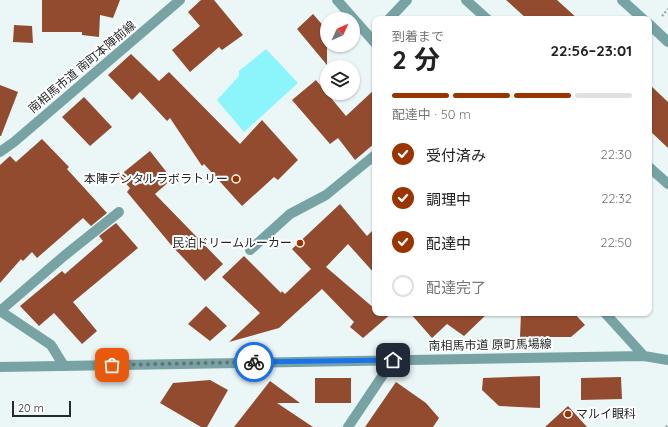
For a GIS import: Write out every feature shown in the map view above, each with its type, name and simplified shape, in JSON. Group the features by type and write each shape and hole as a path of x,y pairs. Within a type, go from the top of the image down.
{"street":[{"name":"南相馬市道 南町本陣前線","path":"1,148 14,142 180,0"},
{"path":"337,0 372,36"},
{"path":"392,16 407,0"},
{"path":"466,0 484,16"},
{"path":"622,0 640,16"},
{"path":"652,27 668,42"},
{"path":"250,250 290,214 326,195 372,157"},
{"path":"652,170 668,184"},
{"path":"64,366 51,345 0,311 64,256 119,212"},
{"path":"608,316 644,356"},
{"name":"南相馬市道 原町馬場線","path":"0,366 644,356 668,360"},
{"path":"348,427 393,360"}],"shaded area":[{"path":"266,49 298,83 244,132 217,100 239,76 239,71"}],"building":[{"path":"42,0 120,0 113,18 100,15 99,37 82,35 82,32 42,32"},
{"path":"201,0 214,0 243,35 222,50 219,47 190,72 172,50 200,26 188,12"},
{"path":"506,0 557,0 575,16 524,16"},
{"path":"313,14 320,22 320,52 327,52 327,60 323,60 297,29"},
{"path":"14,25 32,26 33,43 13,42"},
{"path":"131,54 159,81 169,72 240,144 262,120 298,160 278,180 274,177 242,206 204,164 202,166 170,118 167,121 140,92 132,100 108,75"},
{"path":"316,80 320,85 320,100 333,100 346,116 372,92 372,146 355,160 338,138 330,144 292,100"},
{"path":"0,85 18,92 1,136 0,136"},
{"path":"652,87 668,102 668,148 652,133"},
{"path":"84,97 112,127 90,146 62,117"},
{"path":"42,139 69,167 67,169 107,213 91,226 83,218 37,258 32,252 23,261 21,259 0,283 0,165 10,156 16,162"},
{"path":"150,151 172,179 155,194 223,264 205,281 172,246 127,192 130,188 119,176"},
{"path":"340,204 367,236 372,231 372,271 348,244 326,267 372,306 372,316 389,316 363,338 350,327 354,322 322,289 279,328 229,342 260,313 222,277 244,256 281,293 282,291 285,294 311,269 292,249"},
{"path":"116,223 138,248 73,302 97,331 82,344 54,313 39,326 20,306 62,271 65,274 103,241 99,236"},
{"path":"206,306 227,326 210,341 188,324"},
{"path":"413,316 485,316 464,336 447,324 432,338"},
{"path":"521,316 577,316 585,325 571,337 520,337"},
{"path":"540,376 540,408 499,406 482,390 483,378"},
{"path":"621,377 622,399 581,400 581,378"},
{"path":"315,378 351,378 351,403 315,403"},
{"path":"210,380 228,390 207,427 201,427 160,403 173,383"},
{"path":"270,381 300,403 277,403 313,427 234,427"},
{"path":"396,382 426,403 439,418 433,427 365,427"},
{"name":"マルイ眼科","path":"568,406 587,427 545,427"}],"way so far":[{"path":"112,365 254,362"}],"place":[{"name":"本陣デンタルラボラトリー","path":"236,179"},
{"name":"民泊ドリームルーカー","path":"300,243"},
{"name":"マルイ眼科","path":"568,414"}],"route":[{"path":"254,362 368,362 393,360"}]}
